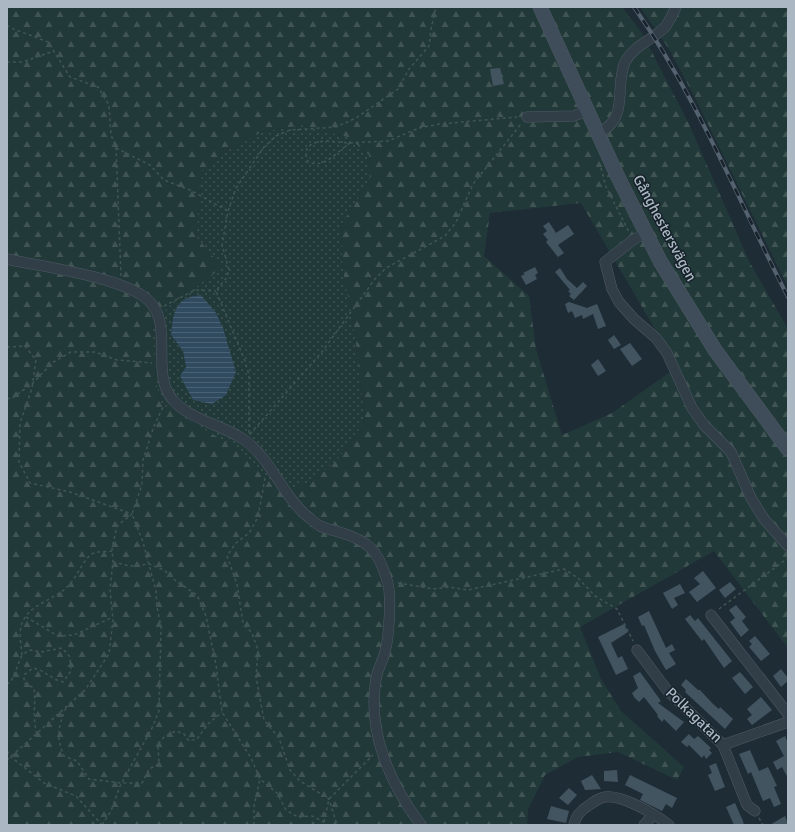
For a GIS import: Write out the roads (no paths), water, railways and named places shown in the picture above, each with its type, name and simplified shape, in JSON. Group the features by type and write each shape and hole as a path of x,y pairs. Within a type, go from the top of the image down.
{"street":[{"name":"Gånghestersvägen","path":"540,7 660,261 715,350 788,449"},
{"path":"599,133 610,125 620,104 622,72 625,62 640,44 664,27 676,7"},
{"path":"527,117 574,116 588,110"},
{"path":"646,233 633,240 605,262 612,289 624,308 656,338 667,353 692,408 704,425 731,452 751,498 764,519 788,546"},
{"path":"7,259 89,276 121,286 142,295 152,302 161,327 164,384 171,398 180,407 245,440 267,464 302,512 320,526 361,539 375,551 388,582 389,603 385,651 376,678 374,700 380,748 389,773 422,825"},
{"path":"711,615 788,714"},
{"name":"Polkagatan","path":"637,650 667,690 723,745 788,722"},
{"path":"723,745 748,805 755,811"},
{"path":"574,825 581,811 603,797 617,798 670,825"},
{"path":"644,825 653,815"}],"water":[{"path":"201,295 216,313 223,328 236,372 226,395 212,404 193,400 180,376 186,367 183,351 171,335 173,319 180,303 185,299"}],"railway":[{"path":"634,7 657,41 678,77 716,149 788,297"}]}
